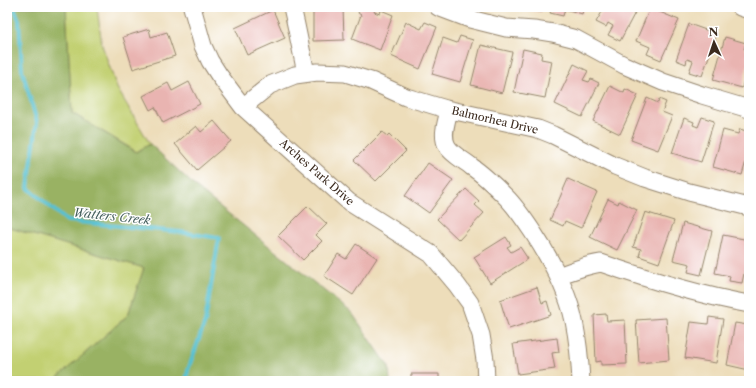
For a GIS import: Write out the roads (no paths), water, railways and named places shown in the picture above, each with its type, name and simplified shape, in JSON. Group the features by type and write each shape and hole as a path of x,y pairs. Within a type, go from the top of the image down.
{"street":[{"name":"Arches Park Drive","path":"192,7 203,46 210,60 219,75 244,107 349,202 431,254 457,285 470,303 481,335 485,360 486,381"},
{"path":"292,7 306,73"},
{"path":"440,7 470,19 506,28 534,30 576,39 624,65 663,82 749,109"},
{"path":"740,7 749,10"},
{"name":"Balmorhea Drive","path":"244,107 270,85 295,75 317,72 345,73 406,97 449,110 538,129 615,166 645,178 689,192 749,207"},
{"path":"449,110 445,130 446,146 451,152 473,167 506,198 523,217 552,263 565,292 574,320 581,381"},
{"path":"558,276 593,264 601,263 682,290 749,304"}],"waterway":[{"name":"Watters Creek","path":"14,7 19,20 22,70 37,122 28,188 67,221 180,232 219,238 205,322 188,370 186,381"}]}
